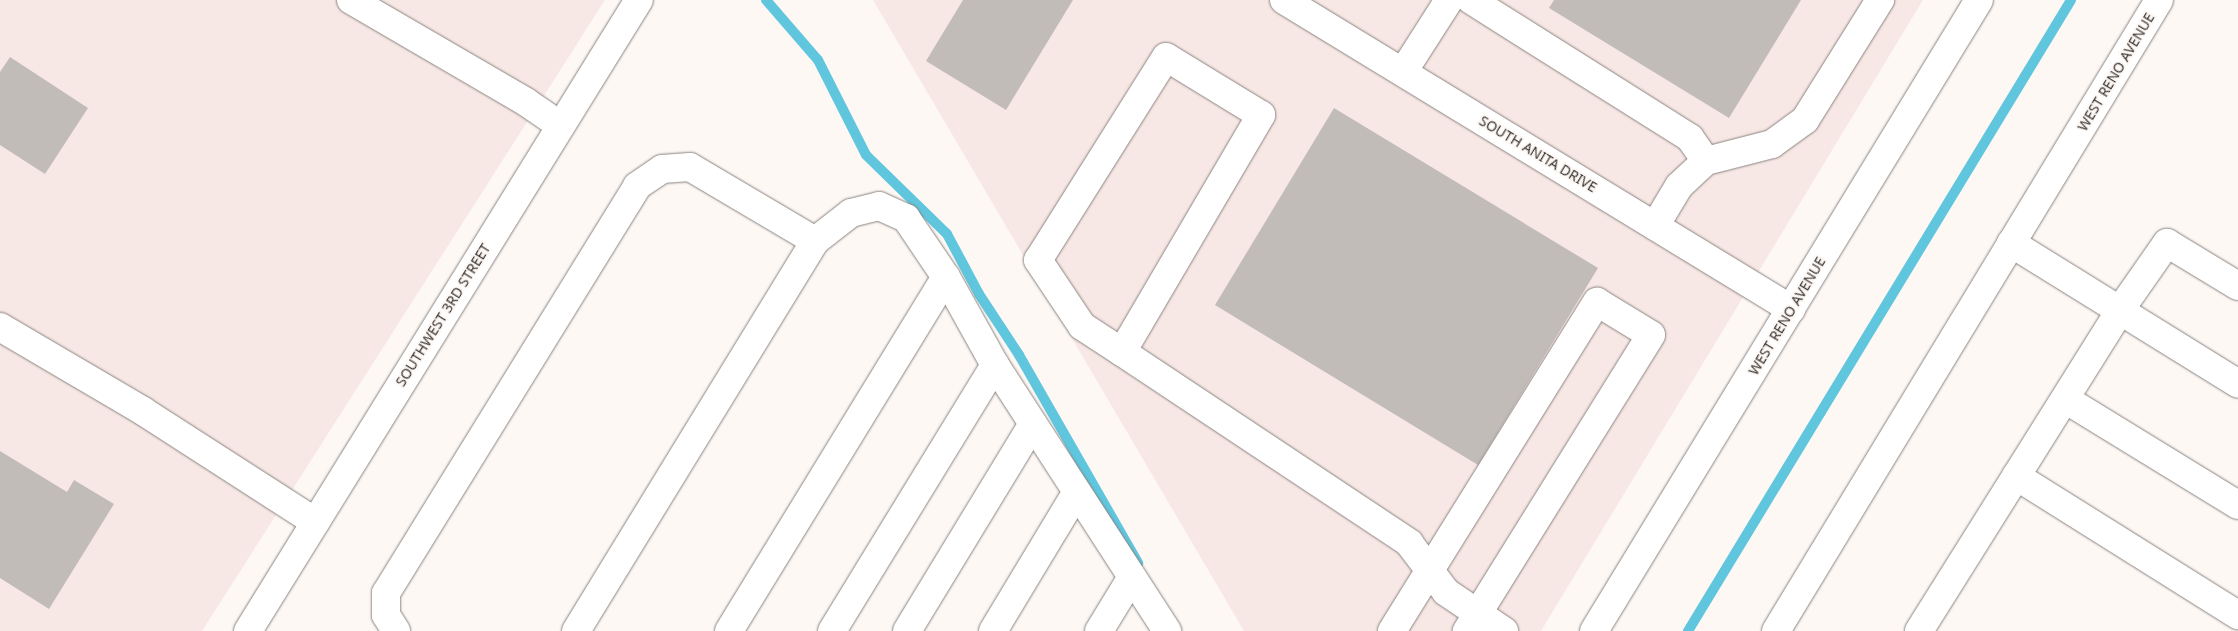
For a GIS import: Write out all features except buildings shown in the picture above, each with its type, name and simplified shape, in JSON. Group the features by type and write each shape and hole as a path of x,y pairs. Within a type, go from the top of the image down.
{"main road":[{"path":"351,0 526,102 561,126"},
{"name":"SOUTHWEST 3RD STREET","path":"248,631 639,0"},
{"path":"1471,0 1690,138 1706,161"},
{"path":"1655,226 1679,186 1706,161 1772,144 1805,120 1880,0"},
{"name":"WEST RENO AVENUE","path":"1776,631 2160,0"},
{"name":"SOUTH ANITA DRIVE","path":"1287,1 1791,309"},
{"name":"WEST RENO AVENUE","path":"1594,631 1791,309 1974,2"},
{"path":"1403,72 1438,4"},
{"path":"1122,352 1261,115 1166,57 1038,260 1082,326 1410,543 1429,572 1472,622 1504,631"},
{"path":"396,631 386,615 386,593 637,186 662,169 690,166 815,241"},
{"path":"576,631 815,241 851,213 878,206 906,218 946,277 995,365 1166,631"},
{"path":"2011,243 2238,384"},
{"path":"1920,631 2120,310 2167,243 2238,286"},
{"path":"729,631 946,277"},
{"path":"1392,631 1597,302 1651,335 1472,622"},
{"path":"0,327 143,411 315,522"},
{"path":"832,631 995,365"},
{"path":"2065,399 2238,505"},
{"path":"907,631 1034,424"},
{"path":"2016,476 2238,615"},
{"path":"993,631 1078,492"},
{"path":"1099,631 1132,577"}],"shaded area":[{"path":"0,0 605,0 202,631 0,631"},
{"path":"873,0 1923,0 1541,631 1244,631"}],"waterway":[{"path":"766,0 818,60 866,155 947,234 979,294 1019,355 1138,563"},
{"path":"1688,631 2071,0"}]}
